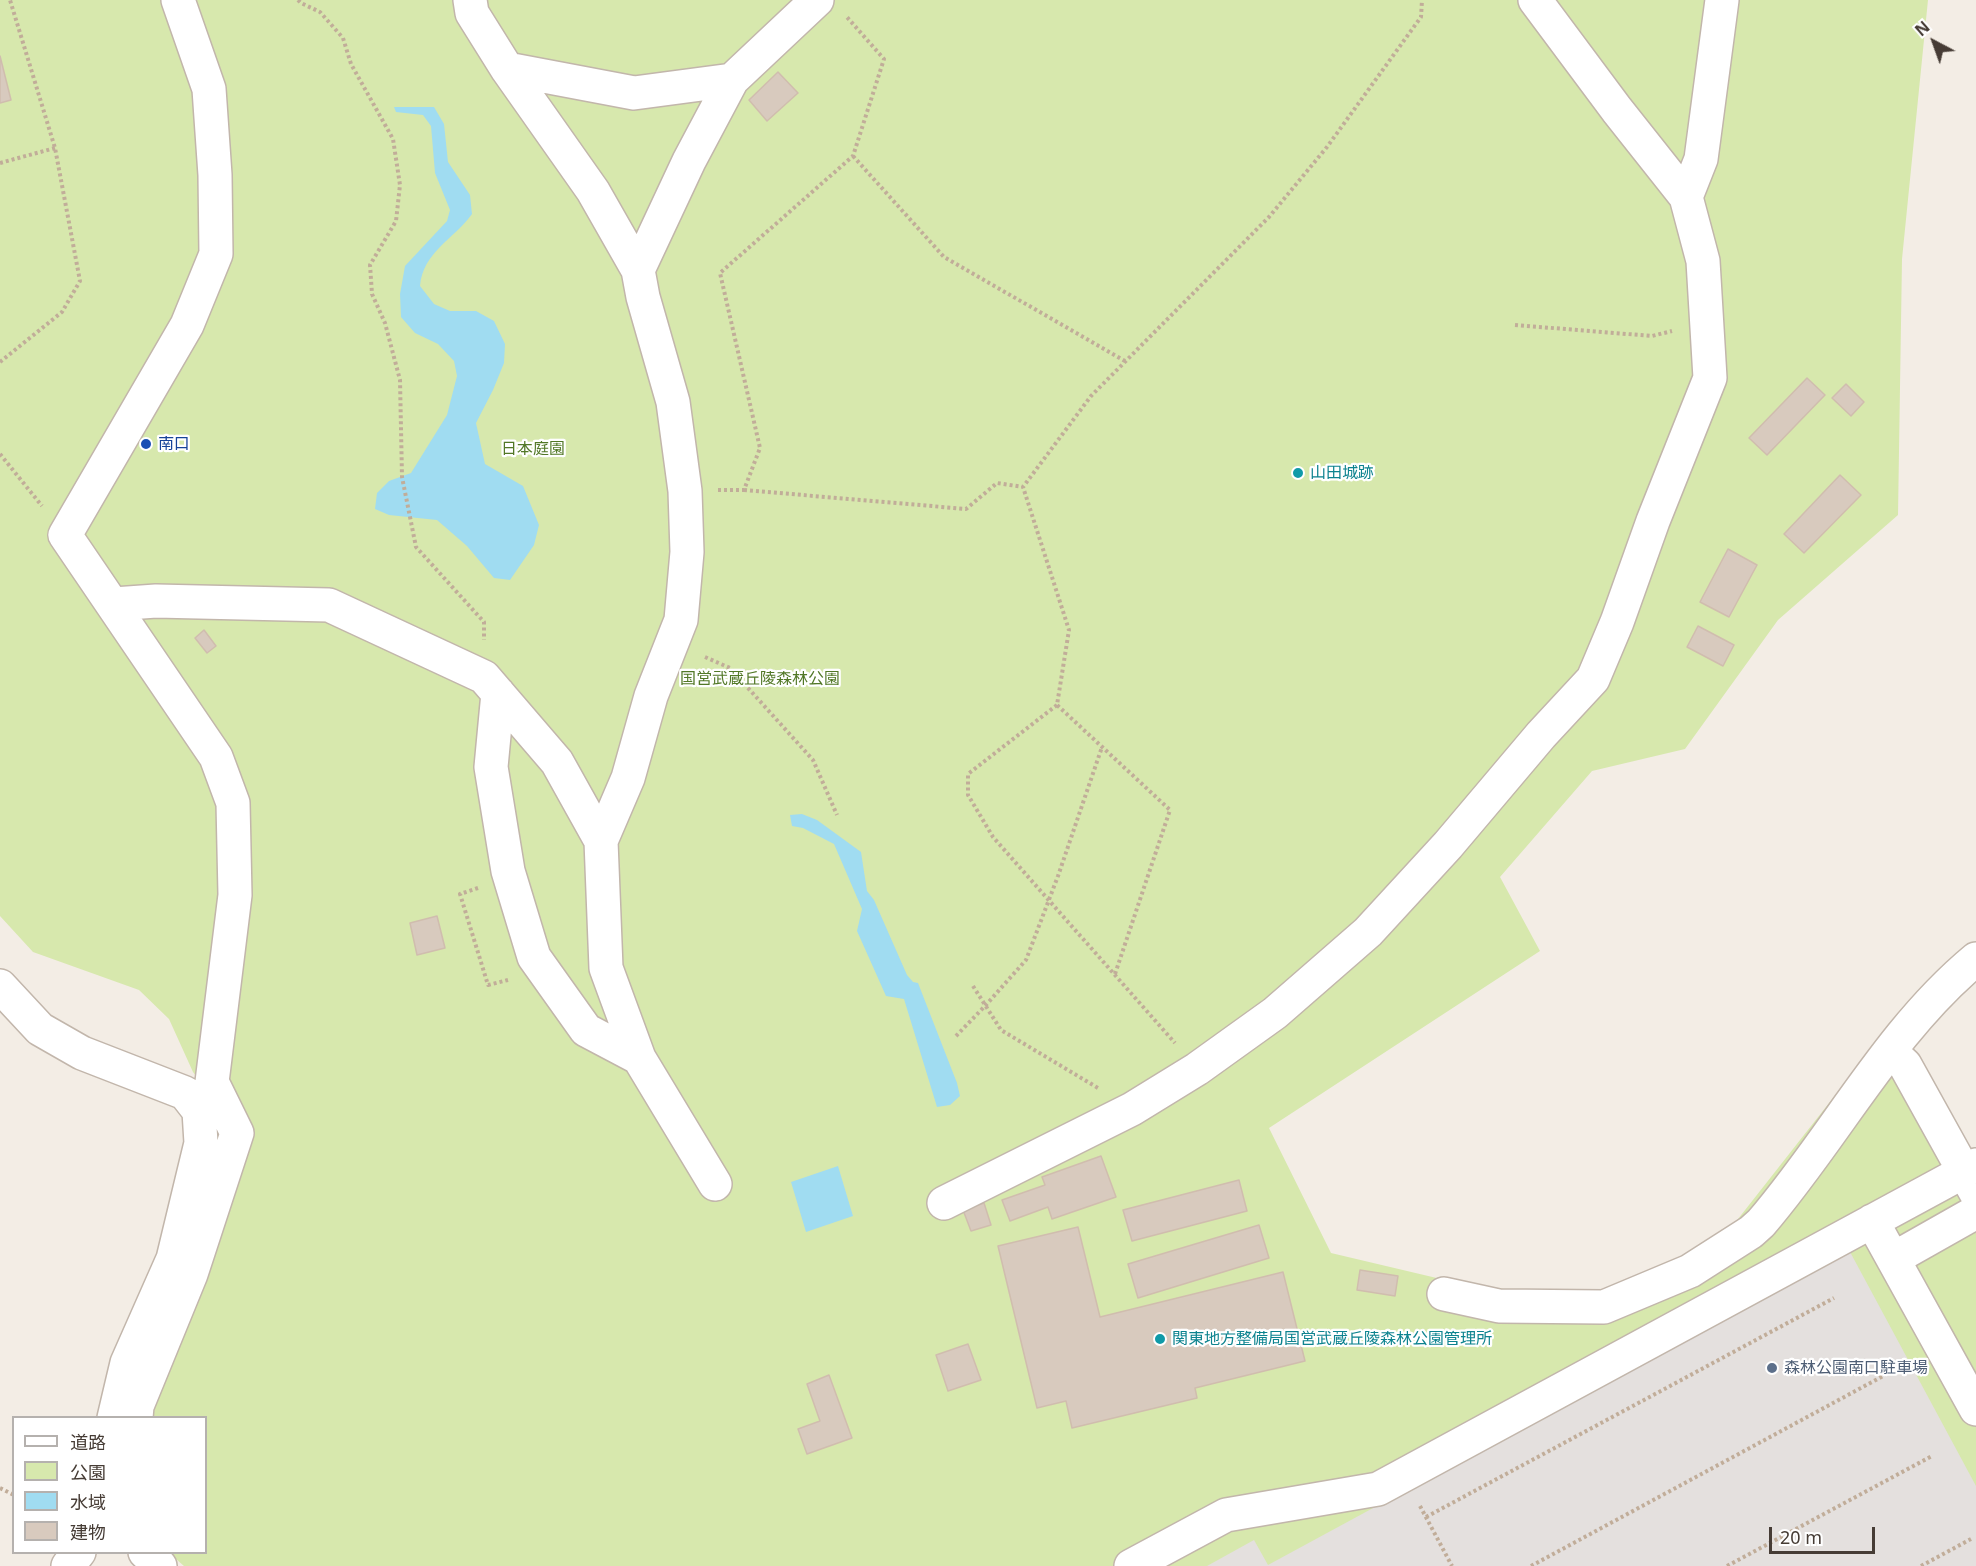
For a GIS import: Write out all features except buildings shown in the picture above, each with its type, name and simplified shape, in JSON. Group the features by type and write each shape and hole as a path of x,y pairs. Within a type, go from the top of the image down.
{"street":[{"path":"136,1416 137,1406 191,1274 237,1133 212,1082 235,896 233,803 216,758 114,604 65,535 187,325 216,254 215,175 209,89 178,0"},
{"path":"470,0 472,13 507,69 593,191 638,270 643,297 674,402 685,491 687,552 681,620 651,696 628,778 601,841 606,968 639,1058 715,1184"},
{"path":"944,1203 1132,1109 1197,1069 1275,1013 1368,932 1448,845 1541,735 1593,679 1710,378 1703,261 1686,197 1617,110 1535,0"},
{"path":"1686,197 1701,159 1722,0"},
{"path":"638,270 689,161 732,80 828,4"},
{"path":"507,69 634,93 732,80"},
{"path":"114,604 156,602 329,605 491,685 557,762 601,841"},
{"path":"491,685 491,767 508,871 534,957 586,1030 639,1058"},
{"path":"1444,1294 1499,1306 1601,1308 1690,1271 1751,1232 1761,1223 1890,1051 1933,999 1976,959"},
{"path":"0,986 39,1029 82,1053 185,1093 199,1111 201,1143 173,1259 128,1364 115,1416"},
{"path":"1131,1566 1226,1515 1378,1489 1872,1221 1972,1176 1905,1065 1890,1051"},
{"path":"1893,1259 1976,1212"},
{"path":"1872,1221 1976,1409"},
{"path":"68,1566 77,1554"},
{"path":"147,1554 160,1566"}],"path":[{"path":"0,362 62,312 80,281 55,148 9,0"},
{"path":"298,0 320,12 343,38 351,64 393,139 400,185 396,221 370,265 372,294 385,323 400,380 402,477 416,547 484,622 491,685"},
{"path":"1023,487 1091,396 1269,218 1327,147 1421,17 1422,0"},
{"path":"744,490 760,448 720,273 853,156 884,59 828,4"},
{"path":"0,163 55,148"},
{"path":"853,156 944,258 1125,362"},
{"path":"1515,325 1652,336 1706,324"},
{"path":"0,454 65,535"},
{"path":"685,491 744,490 966,510 997,483 1023,487"},
{"path":"1023,487 1069,630 1057,705 968,774 968,795 993,837 1197,1069"},
{"path":"672,642 730,668 813,760 837,815"},
{"path":"1057,705 1170,810 1115,974"},
{"path":"956,1036 1026,960 1102,747"},
{"path":"973,986 1000,1030 1132,1109"},
{"path":"1426,1517 1834,1298"},
{"path":"1531,1566 1885,1375"},
{"path":"1727,1566 1932,1456"},
{"path":"1417,1500 1452,1566"},
{"path":"1921,1566 1971,1539"}],"green space":[{"name":"国営武蔵丘陵森林公園","path":"0,0 1928,0 1902,259 1898,515 1778,620 1685,749 1592,771 1500,877 1540,951 1269,1128 1331,1253 1462,1284 1529,1292 1630,1288 1727,1233 1866,1056 1901,1074 1976,1207 1976,1566 184,1566 170,1554 207,1554 207,1416 125,1416 213,1098 193,1072 169,1019 139,990 33,952 0,916"}],"shaded area":[{"name":"森林公園南口駐車場","path":"1849,1250 1976,1486 1976,1566 1207,1566 1254,1540 1268,1565"}],"water":[{"path":"394,107 434,107 444,124 448,162 470,195 472,214 433,255 422,274 420,286 434,304 450,311 476,311 494,321 505,344 504,363 476,423 485,464 523,486 539,525 534,545 510,580 494,578 467,546 437,520 389,515 375,509 377,493 389,481 411,473 447,415 457,376 454,361 438,344 415,333 401,317 400,294 405,266 447,221 450,210 435,173 431,126 423,115 396,112"},
{"path":"802,814 817,820 861,852 867,891 874,900 907,975 913,982 918,983 957,1083 960,1096 950,1105 937,1107 904,999 886,996 857,931 862,909 834,844 803,828 792,826 790,815"},
{"path":"838,1166 853,1216 806,1232 791,1182"}],"place":[{"name":"南口","path":"146,444"},
{"name":"山田城跡","path":"1298,473"},
{"name":"関東地方整備局国営武蔵丘陵森林公園管理所","path":"1160,1339"},
{"name":"森林公園南口駐車場","path":"1772,1368"}],"park label":[{"name":"日本庭園","path":"533,449"}]}
